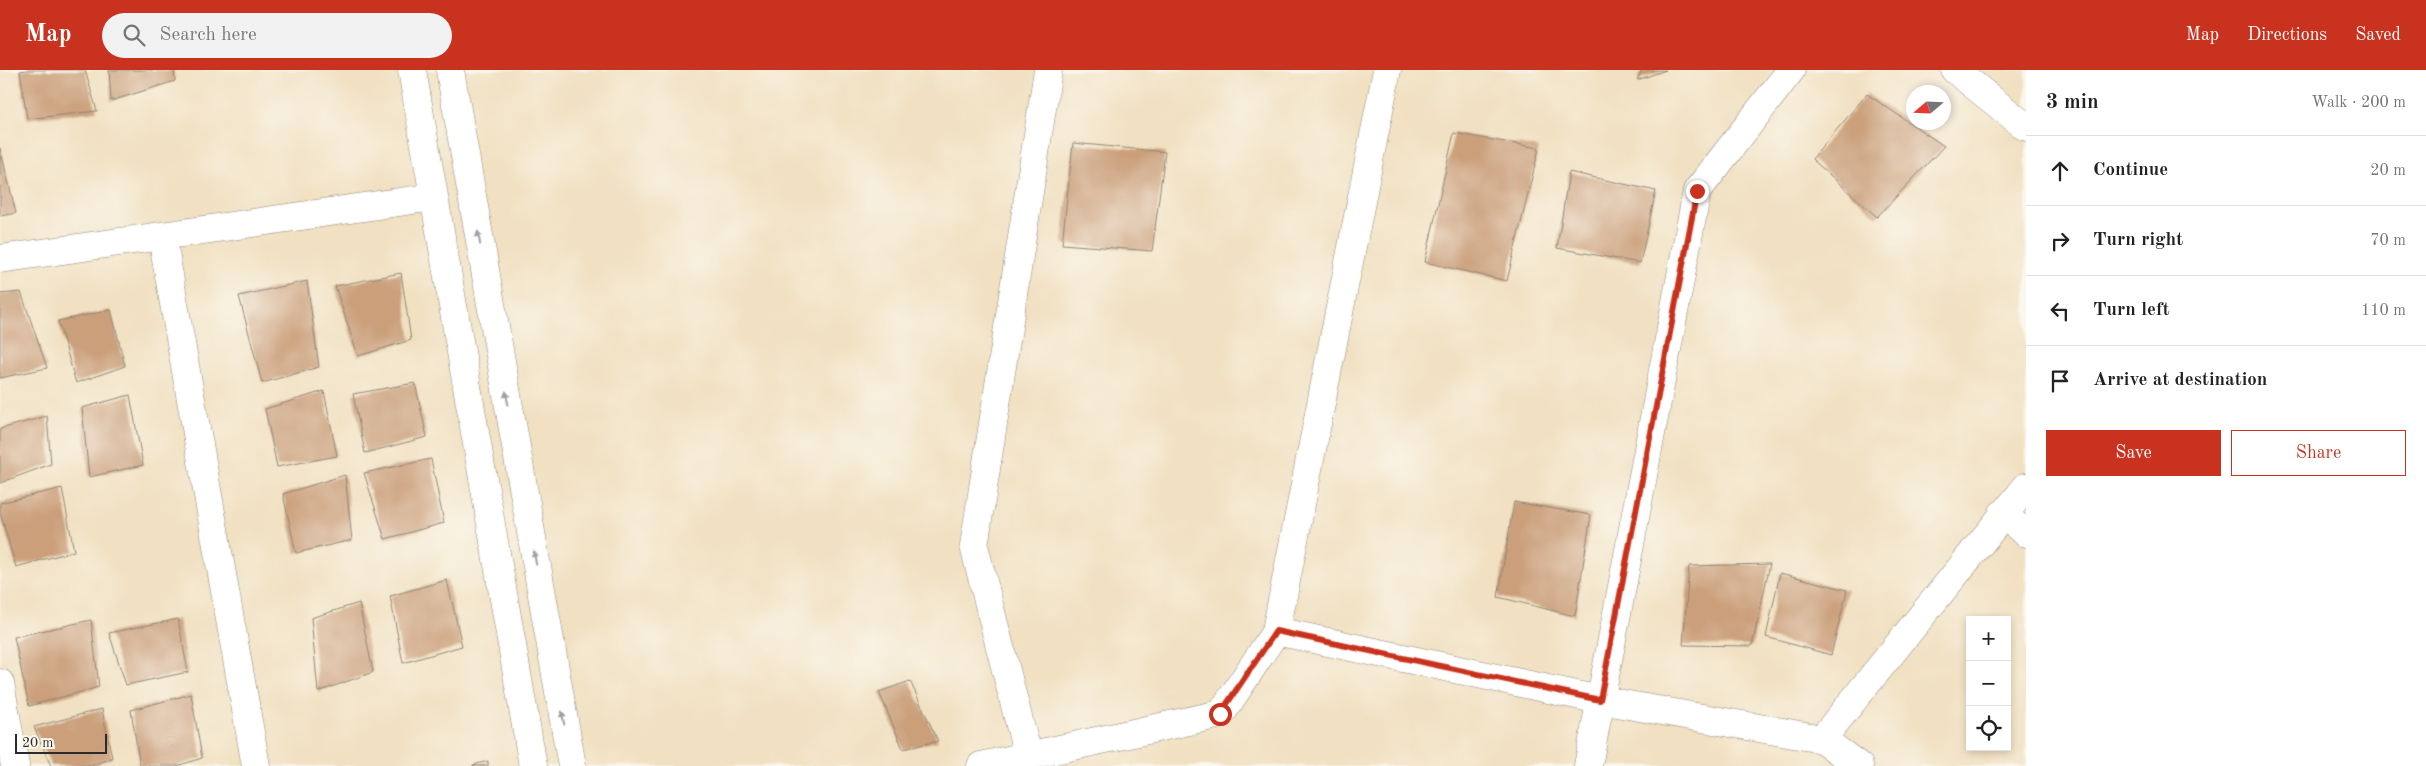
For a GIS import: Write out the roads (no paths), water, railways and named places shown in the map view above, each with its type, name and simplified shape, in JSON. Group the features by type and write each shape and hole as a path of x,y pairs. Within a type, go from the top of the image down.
{"street":[{"path":"412,70 533,766"},
{"path":"450,70 572,766"},
{"path":"1028,756 974,546 1048,70"},
{"path":"981,766 1220,714 1276,631 1387,70"},
{"path":"1588,766 1697,191 1791,70"},
{"path":"1956,70 2026,127"},
{"path":"0,259 434,197"},
{"path":"162,236 256,766"},
{"path":"1822,739 2002,514 2026,487"},
{"path":"2002,514 2026,533"},
{"path":"1276,631 1600,700 1822,739 1859,766"},
{"path":"0,683 15,766"}]}
